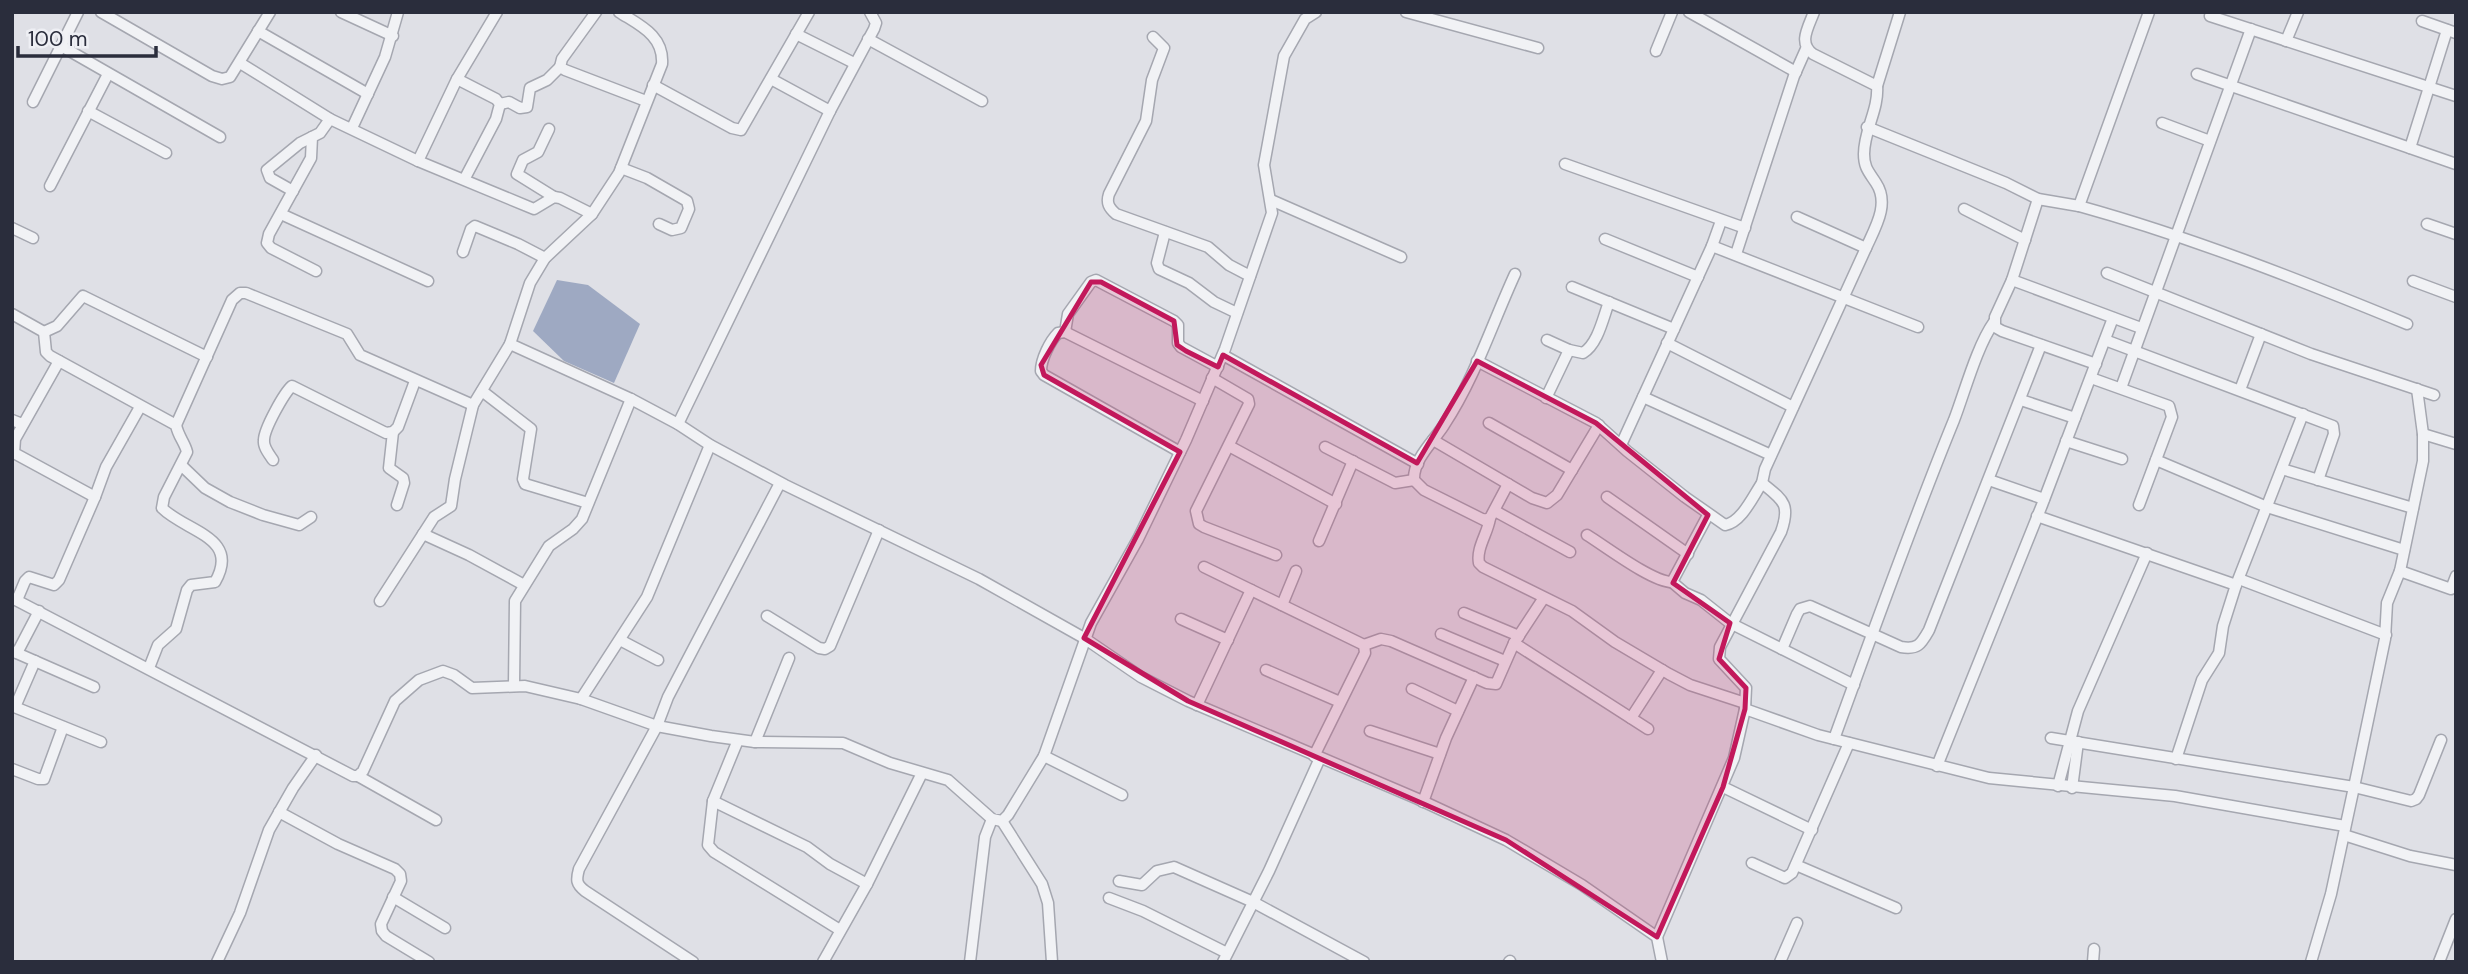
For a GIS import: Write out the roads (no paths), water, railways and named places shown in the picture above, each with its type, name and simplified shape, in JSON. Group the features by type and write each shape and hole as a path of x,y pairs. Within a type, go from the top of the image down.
{"street":[{"path":"33,102 78,12"},
{"path":"101,12 212,76 222,79 230,77 270,12"},
{"path":"341,12 393,36"},
{"path":"352,128 393,36 398,12"},
{"path":"418,160 457,79 497,12"},
{"path":"500,104 509,102 520,108 527,107 530,88 547,80 561,67 562,59 596,12"},
{"path":"380,601 433,517 451,506 457,468 473,405 510,344 530,283 545,258 592,214 621,168 662,64 663,55 654,36 619,12"},
{"path":"653,85 732,128 741,130 808,12"},
{"path":"678,424 830,111 876,23 870,12"},
{"path":"970,962 985,837 997,820 1008,815 1044,756 1084,638 1139,539 1223,355 1272,213 1264,165 1284,56 1305,19 1316,12"},
{"path":"1406,12 1538,48"},
{"path":"1656,51 1672,12"},
{"path":"1814,12 1804,42 1806,49 1877,86"},
{"path":"1477,361 1599,425 1708,515 1725,525 1731,524 1762,483 1771,455 1880,215 1883,198 1877,184 1865,169 1864,153 1867,127 1878,96 1877,86 1900,12"},
{"path":"2079,206 2149,12"},
{"path":"2286,41 2298,12"},
{"path":"1692,13 1796,72"},
{"path":"2210,16 2456,96"},
{"path":"2410,148 2452,32 2422,21"},
{"path":"2121,388 2251,29"},
{"path":"258,31 369,94"},
{"path":"796,34 854,63"},
{"path":"1153,37 1164,48 1152,80 1149,113 1107,200 1110,209 1116,214 1208,247 1229,265 1250,276"},
{"path":"868,39 982,101"},
{"path":"61,46 220,136"},
{"path":"1736,254 1806,49"},
{"path":"240,63 330,119 418,160 534,209 554,197"},
{"path":"561,67 646,101"},
{"path":"50,186 107,74"},
{"path":"2197,74 2456,164"},
{"path":"457,79 496,99 500,104"},
{"path":"771,79 830,111"},
{"path":"466,178 496,118 500,104"},
{"path":"88,111 166,153"},
{"path":"293,191 270,178 267,170 300,143 320,132 330,119"},
{"path":"2162,123 2210,141"},
{"path":"1867,127 2006,183 2038,199 2079,206 2176,238 2300,281 2407,324"},
{"path":"549,129 538,152 523,160 517,174 554,197 592,214"},
{"path":"312,137 311,158 267,243 271,248 316,271"},
{"path":"1565,164 1745,228"},
{"path":"621,168 647,178 687,201 690,209 681,228 677,231 659,224"},
{"path":"1834,739 1983,340 2012,280 2038,199"},
{"path":"1271,200 1401,257"},
{"path":"1964,209 2025,240"},
{"path":"281,214 428,281"},
{"path":"1797,217 1866,248"},
{"path":"1621,445 1698,278 1721,220"},
{"path":"2427,224 2456,234"},
{"path":"463,252 471,229 475,226 545,258"},
{"path":"12,228 33,238"},
{"path":"1165,232 1157,263 1159,269 1189,283 1214,302 1237,313"},
{"path":"1605,239 1698,278"},
{"path":"1712,246 1918,327"},
{"path":"2107,273 2311,354 2434,395"},
{"path":"1414,480 1418,464 1466,387 1515,274"},
{"path":"1065,332 1069,314 1091,282 1096,280 1174,321 1178,325 1178,343 1181,348 1217,367"},
{"path":"2012,280 2141,328"},
{"path":"2413,281 2456,297"},
{"path":"1572,287 1674,329"},
{"path":"176,425 235,296 246,293 347,334 360,355 473,405"},
{"path":"44,332 57,326 83,296 206,357"},
{"path":"1547,340 1569,350 1583,353 1588,350 1609,302"},
{"path":"12,314 44,332"},
{"path":"1937,766 2113,318"},
{"path":"1994,322 1995,327 2002,331 2096,365"},
{"path":"44,332 46,352 176,425 187,452 164,497 162,508 215,543 222,552 215,582 191,585 187,590 176,629 158,646 149,668"},
{"path":"1180,452 1044,375 1041,365 1045,356 1058,332 1065,332 1203,401"},
{"path":"2240,390 2261,334"},
{"path":"2105,340 2328,424 2335,429 2318,480"},
{"path":"510,344 631,399 780,483 979,579 1084,638 1141,677 1198,705 1506,840 1582,885 1657,937"},
{"path":"1667,344 1793,407"},
{"path":"1782,649 1800,609 1810,606 1911,649 1917,648 1929,630 2041,345"},
{"path":"1546,398 1569,350"},
{"path":"1223,355 1418,464"},
{"path":"59,361 17,422 14,453 96,498"},
{"path":"2091,378 2169,406 2172,411 2139,505"},
{"path":"1213,379 1248,399 1249,404 1196,511 1196,519 1204,527 1276,555"},
{"path":"273,460 265,447 264,437 285,393 292,386 386,433 393,432 398,427 415,381"},
{"path":"2311,962 2331,894 2386,635 2387,603 2400,571 2423,461 2423,434 2417,389"},
{"path":"482,391 531,429 523,479 526,484 588,503"},
{"path":"1643,397 1771,455"},
{"path":"514,685 514,610 524,585 549,546 578,525 631,399"},
{"path":"2021,400 2075,418"},
{"path":"140,407 106,467 96,498 59,580 54,585 48,585 29,577 14,599 353,776 358,776 436,820"},
{"path":"2176,759 2202,680 2219,653 2223,626 2238,582 2303,414"},
{"path":"1489,423 1572,470"},
{"path":"1433,440 1532,498 1548,503 1558,495 1599,425"},
{"path":"393,432 389,468 403,478 404,483 397,505"},
{"path":"2423,434 2456,444"},
{"path":"2066,441 2122,459"},
{"path":"581,699 647,597 710,445"},
{"path":"1229,446 1336,504"},
{"path":"1325,447 1395,483 1414,480"},
{"path":"2156,460 2267,507 2404,550"},
{"path":"1319,541 1353,461"},
{"path":"181,465 205,488 252,511 299,525 311,517"},
{"path":"2282,469 2413,508"},
{"path":"1414,480 1424,491 1476,518 1484,520 1493,514"},
{"path":"1989,480 2044,499"},
{"path":"693,962 585,891 578,886 576,879 780,483"},
{"path":"1662,962 1657,937 1723,788 1734,758 1745,706 1746,688 1719,659 1720,647 1730,623 1781,531 1787,513 1783,502 1762,483"},
{"path":"1507,484 1478,553 1479,563 1572,611 1615,642 1690,685 1834,739 1937,766 1989,778 2175,796 2344,831 2410,856 2456,865"},
{"path":"1607,497 1688,554"},
{"path":"1493,514 1570,552"},
{"path":"1672,582 1708,515"},
{"path":"2037,516 2238,582 2386,635"},
{"path":"767,616 819,648 830,646 879,530"},
{"path":"424,534 524,585"},
{"path":"1587,535 1652,576 1672,582 1730,623 1854,685"},
{"path":"2058,786 2099,661 2129,600 2147,553"},
{"path":"1204,567 1364,645 1381,639 1391,641 1496,684 1516,640 1543,598"},
{"path":"1282,605 1296,571"},
{"path":"2400,571 2451,589 2456,576"},
{"path":"1198,705 1251,590"},
{"path":"38,611 15,652 94,687"},
{"path":"1464,613 1516,640 1648,729"},
{"path":"1181,618 1228,640"},
{"path":"1441,634 1505,661"},
{"path":"620,640 658,660"},
{"path":"1110,898 1143,911 1225,958 1253,902 1340,702 1365,653 1364,645"},
{"path":"755,742 789,658"},
{"path":"34,661 14,707 102,742"},
{"path":"1266,670 1340,702"},
{"path":"1630,718 1662,670"},
{"path":"358,776 363,771 396,701 419,680 443,671 454,675 472,688 514,685 581,699 657,726 755,742 842,743 948,780 997,820 1042,884 1048,903 1052,962"},
{"path":"1423,802 1440,754 1474,677"},
{"path":"1412,689 1458,711"},
{"path":"12,769 44,779 63,727"},
{"path":"1370,731 1440,754"},
{"path":"2051,738 2354,787 2404,800 2416,799 2441,740"},
{"path":"738,740 713,801 708,845 714,852 840,930"},
{"path":"2072,788 2073,741"},
{"path":"1752,863 1779,877 1789,876 1849,743"},
{"path":"216,962 240,913 263,842 316,755"},
{"path":"1044,756 1122,795"},
{"path":"823,962 867,884 922,773"},
{"path":"1723,788 1812,830"},
{"path":"713,801 807,847 867,884"},
{"path":"279,812 338,844 395,869 400,874 401,881 381,924 382,931 429,962"},
{"path":"1796,865 1896,908"},
{"path":"1119,881 1142,885 1157,871 1174,867 1253,902 1364,962"},
{"path":"393,897 445,928"},
{"path":"2439,962 2456,919"},
{"path":"1780,962 1797,923"},
{"path":"2093,962 2094,949"}],"water":[{"path":"557,280 588,285 640,324 614,383 564,361 533,331"}]}
